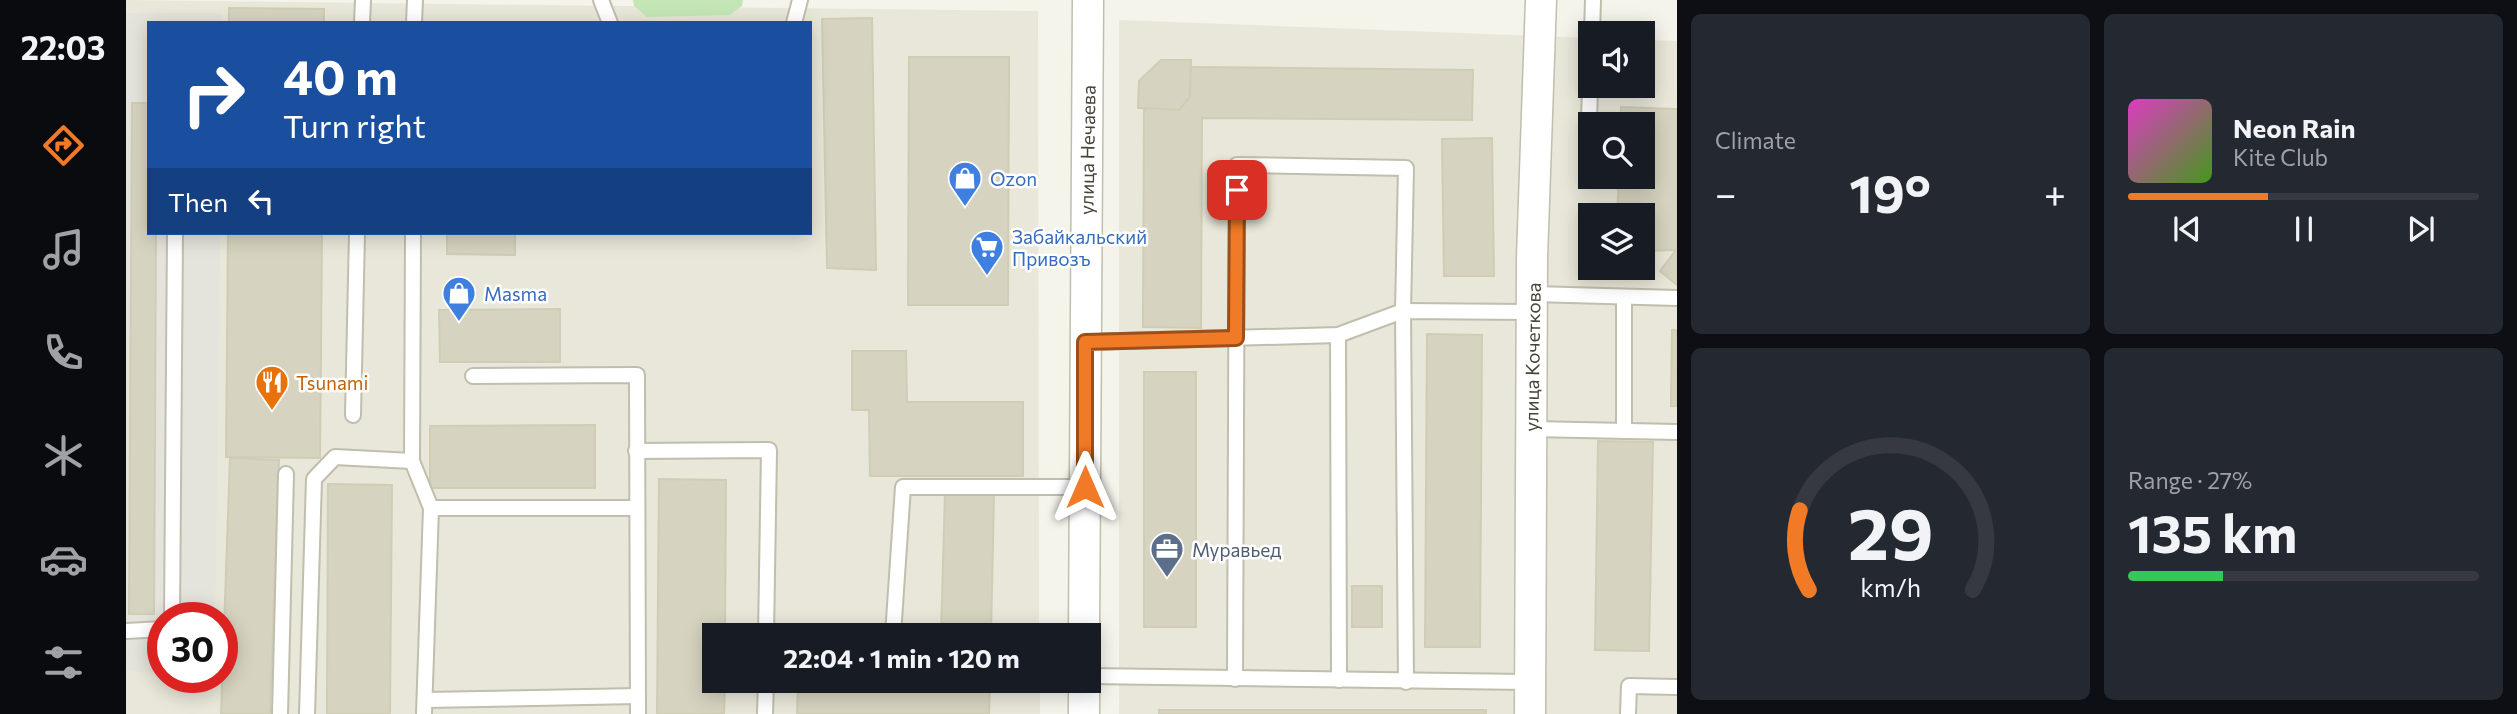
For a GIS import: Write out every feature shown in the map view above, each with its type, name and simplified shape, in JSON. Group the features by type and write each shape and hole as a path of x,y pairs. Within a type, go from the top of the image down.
{"street":[{"name":"улица Нечаева","path":"1084,623 1088,0"},
{"name":"улица Кочеткова","path":"1530,714 1531,429 1541,0"},
{"path":"1084,693 1084,714"}],"lane":[{"path":"362,21 363,0"},
{"path":"414,21 415,0"},
{"path":"601,0 609,21"},
{"path":"795,21 800,0"},
{"path":"1592,21 1593,0"},
{"path":"1235,679 1237,165 1406,168 1403,311 1406,682"},
{"path":"172,602 175,235"},
{"path":"353,415 357,235"},
{"path":"413,235 412,461 431,508 425,707 638,696"},
{"path":"1085,342 1338,335 1403,311 1625,298 1677,298"},
{"path":"1624,431 1625,298"},
{"path":"1338,335 1339,680"},
{"path":"473,376 637,375 638,714"},
{"path":"1531,429 1677,432"},
{"path":"636,451 769,450 766,623"},
{"path":"307,714 314,479 335,457 412,461"},
{"path":"280,714 286,474"},
{"path":"894,623 903,487 1085,487"},
{"path":"431,508 636,508"},
{"path":"126,631 147,630"},
{"path":"1101,676 1530,682"},
{"path":"1628,714 1629,686 1677,687"},
{"path":"765,714 766,693"}],"shaded area":[{"path":"126,0 1038,11 1039,623 702,623 702,693 1040,693 1040,714 126,714"},
{"path":"126,13 222,13 222,21 147,21 147,235 220,235 215,602 147,602 147,672 126,671"},
{"path":"1119,20 1578,38 1578,98 1655,98 1655,40 1677,41 1677,714 1119,714"}],"green space":[{"path":"633,0 743,0 742,6 730,15 647,17 634,6"}],"building":[{"path":"229,8 324,9 324,21 229,21"},
{"path":"872,18 876,270 827,268 822,19"},
{"path":"909,57 1009,57 1008,305 908,305"},
{"path":"1161,60 1191,60 1190,97 1179,110 1138,108 1139,81"},
{"path":"1191,67 1473,70 1472,120 1202,118 1201,328 1143,327 1144,108 1179,110 1190,97"},
{"path":"132,103 147,103 147,235 156,235 154,602 147,602 147,614 129,614"},
{"path":"1621,107 1677,109 1677,250 1655,251 1655,203 1618,203 1618,189 1655,189 1655,112 1621,112"},
{"path":"1492,138 1494,276 1444,276 1442,139"},
{"path":"228,235 322,235 320,458 226,457"},
{"path":"447,235 515,235 515,255 447,254"},
{"path":"1677,250 1677,285 1660,271"},
{"path":"560,309 560,362 440,362 439,310"},
{"path":"1672,330 1677,330 1677,406 1671,406"},
{"path":"1427,334 1482,335 1480,647 1425,647"},
{"path":"852,351 906,351 907,402 1023,402 1023,476 870,476 869,410 852,410"},
{"path":"1144,372 1196,372 1196,627 1144,627"},
{"path":"595,425 595,488 430,488 430,426"},
{"path":"1598,441 1653,442 1649,651 1595,650"},
{"path":"230,458 279,460 270,714 221,714 222,693 238,693 238,602 225,602"},
{"path":"659,479 726,480 725,623 702,623 702,693 725,693 724,714 657,714"},
{"path":"328,484 392,485 390,714 327,714"},
{"path":"945,493 994,494 991,623 941,623"},
{"path":"1352,586 1382,586 1382,627 1352,627"},
{"path":"798,693 990,693 989,714 797,714"},
{"path":"1159,710 1486,710 1486,714 1159,714"}],"place":[{"name":"Ozon","path":"965,208"},
{"name":"Забайкальский Привозъ","path":"987,277"},
{"name":"Masma","path":"459,323"},
{"name":"Tsunami","path":"272,412"},
{"name":"Муравьед","path":"1167,579"}],"route":[{"path":"1085,487 1085,342 1236,338 1237,190"}]}
